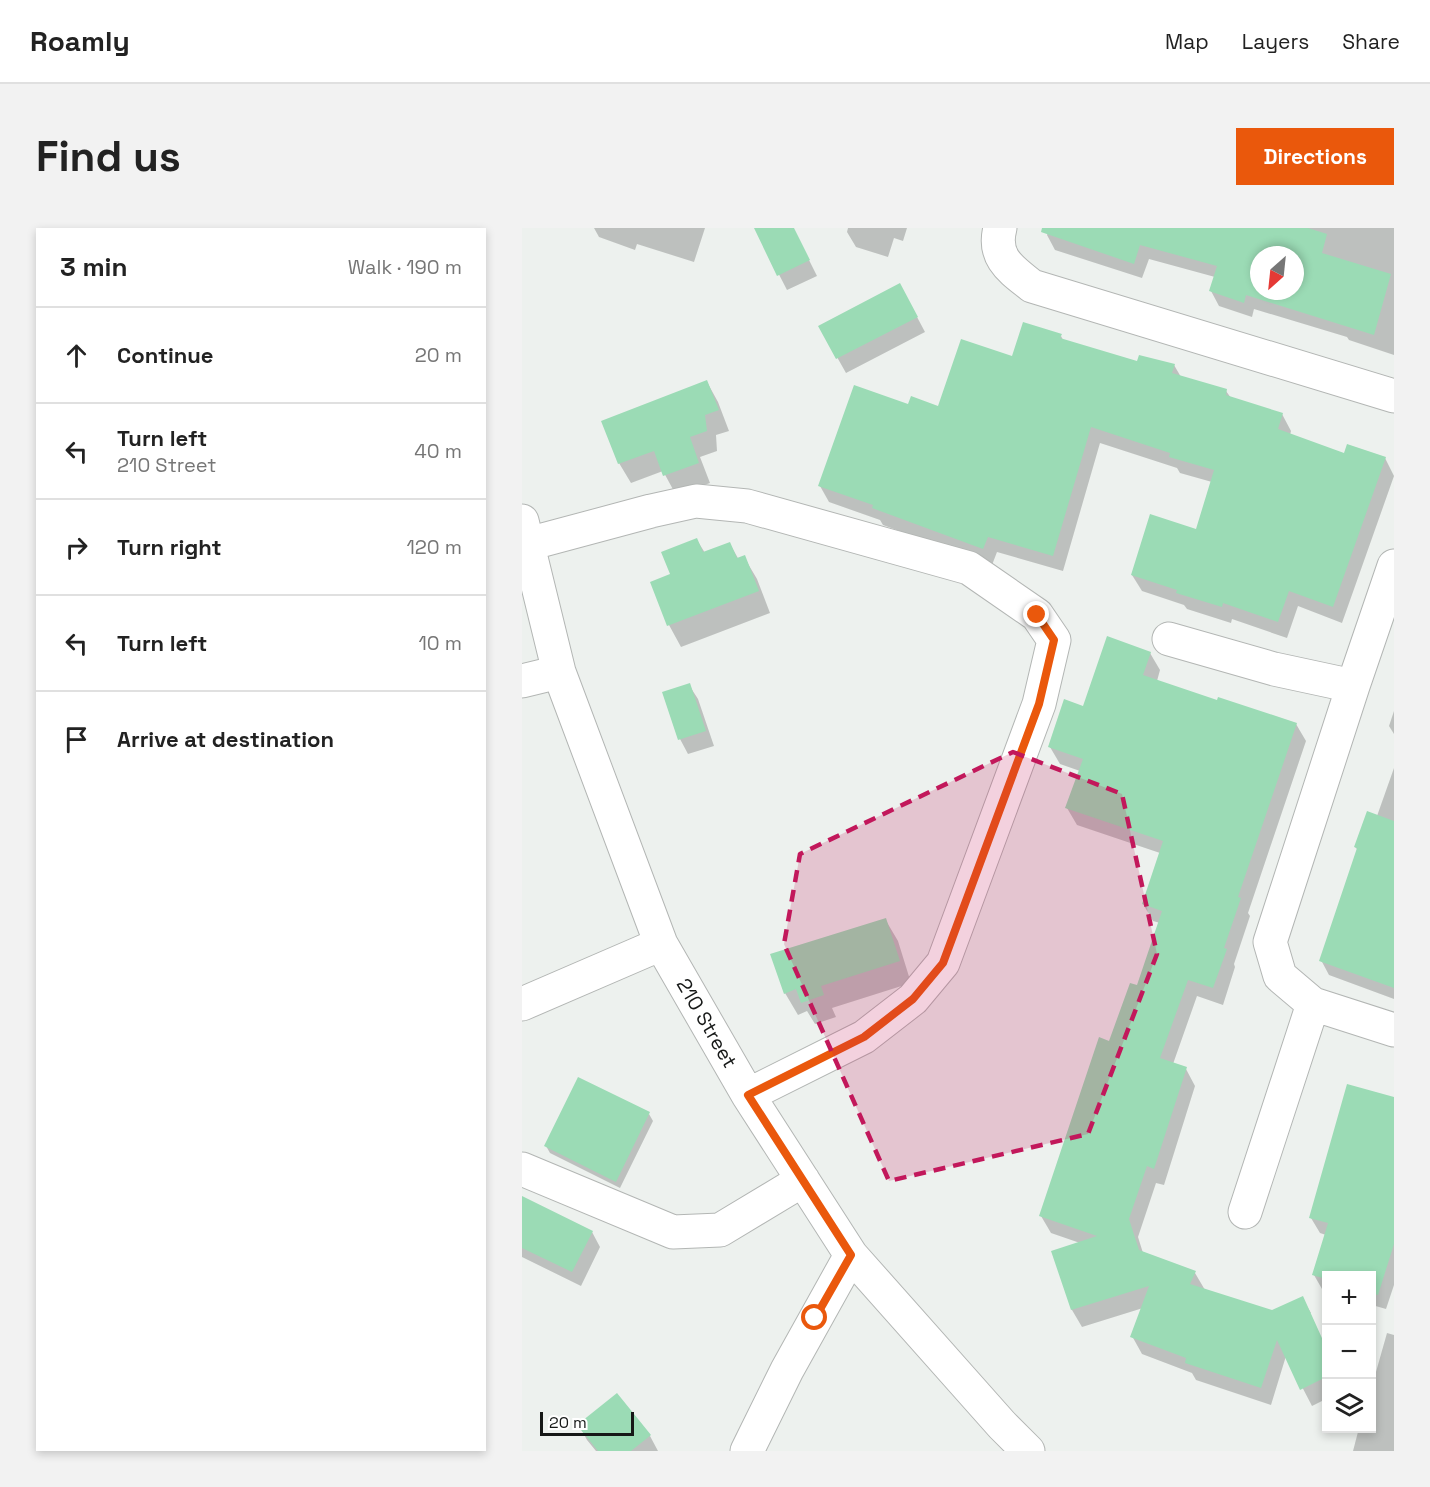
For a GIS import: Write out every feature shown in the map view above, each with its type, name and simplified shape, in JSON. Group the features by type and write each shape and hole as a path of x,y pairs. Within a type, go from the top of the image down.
{"street":[{"path":"1000,228 997,238 1005,264 1032,286 1394,396"},
{"path":"525,533 696,501 747,506 969,568 1037,615 1054,640 1039,704 943,963 913,999 864,1037 748,1095"},
{"name":"210 Street","path":"525,533 559,672 661,944 748,1095 851,1255 1002,1425 1028,1451"},
{"path":"1394,566 1270,942 1280,976 1313,1004 1394,1030"},
{"path":"1169,639 1274,669 1353,686"},
{"path":"522,681 559,672"},
{"path":"522,1004 661,944"},
{"path":"1245,1212 1313,1004"},
{"path":"522,1169 672,1232 720,1230 803,1180"},
{"path":"747,1451 787,1370 851,1255"}],"highlighted area":[{"path":"1013,752 1122,794 1157,954 1088,1134 889,1181 784,944 800,854"}],"building":[{"path":"754,228 794,228 810,260 777,276"},
{"path":"1042,228 1308,228 1327,234 1322,253 1391,274 1374,335 1262,300 1304,300 1304,246 1250,246 1250,296 1246,295 1244,303 1209,291 1217,266 1140,245 1134,264 1041,232"},
{"path":"900,283 918,317 836,359 818,326"},
{"path":"1023,322 1062,334 1060,338 1137,361 1139,355 1175,364 1172,373 1227,389 1226,395 1283,413 1278,429 1344,453 1347,444 1386,457 1333,607 1289,591 1278,622 1223,603 1222,607 1176,593 1177,590 1131,575 1150,514 1196,529 1214,470 1169,457 1170,453 1091,427 1053,556 988,537 983,549 872,508 873,505 818,486 854,385 908,404 911,396 938,406 961,339 1012,356"},
{"path":"707,380 719,410 705,415 707,431 690,437 699,463 663,476 654,451 618,464 601,421"},
{"path":"697,538 703,552 730,542 737,558 745,555 759,591 667,626 650,582 670,574 661,552"},
{"path":"1107,636 1151,652 1143,675 1217,700 1218,697 1297,723 1238,897 1241,898 1224,948 1227,949 1213,988 1188,980 1160,1058 1187,1067 1154,1169 1147,1166 1129,1219 1139,1250 1196,1271 1190,1284 1272,1310 1303,1296 1322,1338 1322,1379 1300,1390 1277,1340 1261,1388 1185,1363 1186,1358 1130,1337 1149,1286 1071,1310 1051,1251 1097,1236 1039,1216 1099,1037 1109,1041 1130,983 1137,985 1162,911 1142,904 1163,841 1065,808 1083,759 1048,747 1064,699 1083,706"},
{"path":"690,683 706,731 678,740 662,692"},
{"path":"1367,811 1394,821 1394,988 1319,961"},
{"path":"886,918 900,961 821,986 824,995 801,1003 796,989 784,994 770,954"},
{"path":"578,1077 650,1112 616,1182 544,1146"},
{"path":"1347,1084 1394,1097 1394,1244 1378,1295 1376,1294 1376,1271 1322,1271 1322,1278 1312,1275 1328,1223 1309,1218"},
{"path":"522,1196 593,1231 572,1272 522,1248"},
{"path":"617,1393 651,1435 631,1451 598,1451 577,1425"}],"route":[{"path":"815,1318 851,1255 748,1095 864,1037 913,999 943,963 1039,704 1054,640 1037,615"}]}
